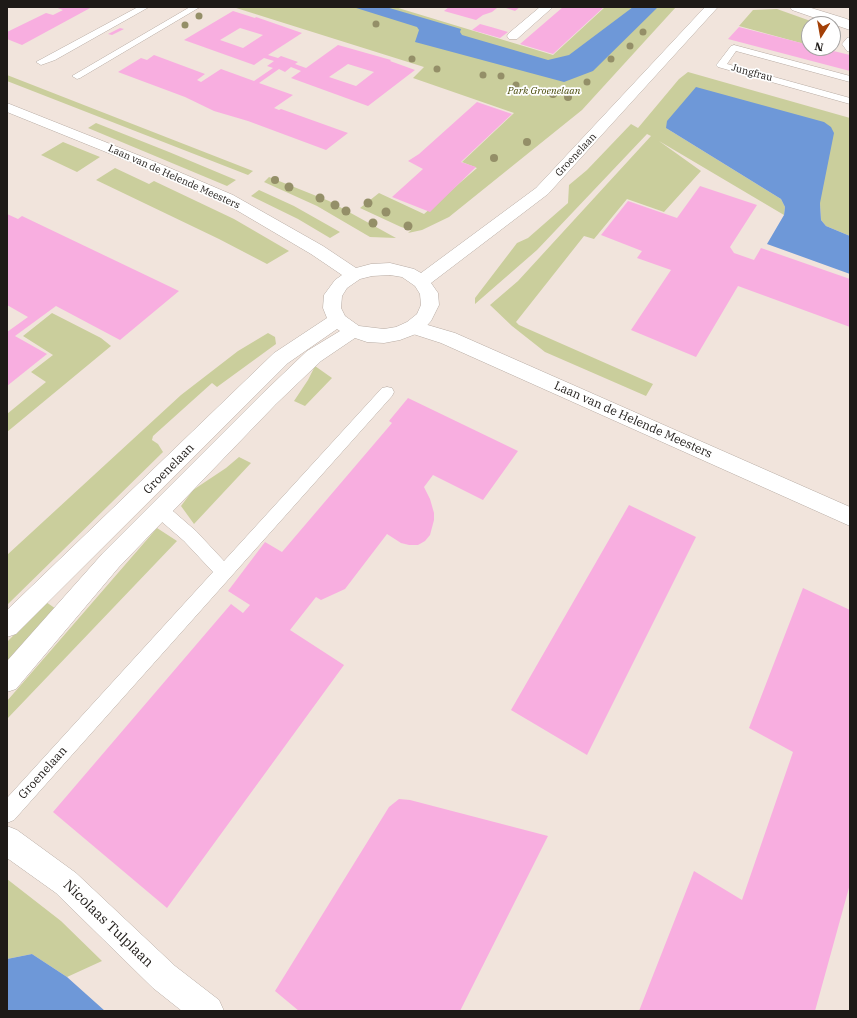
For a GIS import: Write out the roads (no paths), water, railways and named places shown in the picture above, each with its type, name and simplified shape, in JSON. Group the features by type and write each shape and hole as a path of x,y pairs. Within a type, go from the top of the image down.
{"street":[{"path":"513,36 547,7"},
{"name":"Groenelaan","path":"421,282 542,191 712,7"},
{"path":"796,7 847,20"},
{"name":"Laan van de Helende Meesters","path":"7,108 153,166 227,198 317,250 354,275"},
{"path":"390,269 408,273 421,282 429,293 430,305 425,317 414,327 400,333 384,336 367,335 345,325 332,308 333,295 341,284 354,275 371,270 390,269"},
{"name":"Groenelaan","path":"7,680 111,560 268,400 345,325"},
{"name":"Groenelaan","path":"7,626 281,358 345,325"},
{"name":"Laan van de Helende Meesters","path":"414,327 448,338 543,379 850,517"},
{"name":"Nicolaas Tulplaan","path":"7,840 66,883 164,977 200,1009"}],"lane":[{"path":"41,62 52,58 145,7"},
{"path":"77,76 196,7"},
{"path":"850,40 847,44 850,49"},
{"name":"Jungfrau","path":"850,79 734,48 720,65 850,101"},
{"name":"Groenelaan","path":"7,813 387,392"},
{"name":"Groenelaan","path":"160,510 190,536 224,572"}],"water":[{"path":"353,7 386,7 461,29 460,32 462,35 548,60 569,55 633,7 658,7 593,71 564,82 415,42 419,30 417,27"},
{"path":"696,87 824,122 831,127 834,133 820,203 821,220 826,226 850,236 850,274 767,244 784,215 785,207 781,199 666,128 667,121"},
{"path":"32,954 67,977 105,1011 7,1011 7,959"}],"park label":[{"name":"Park Groenelaan","path":"544,91"}]}
